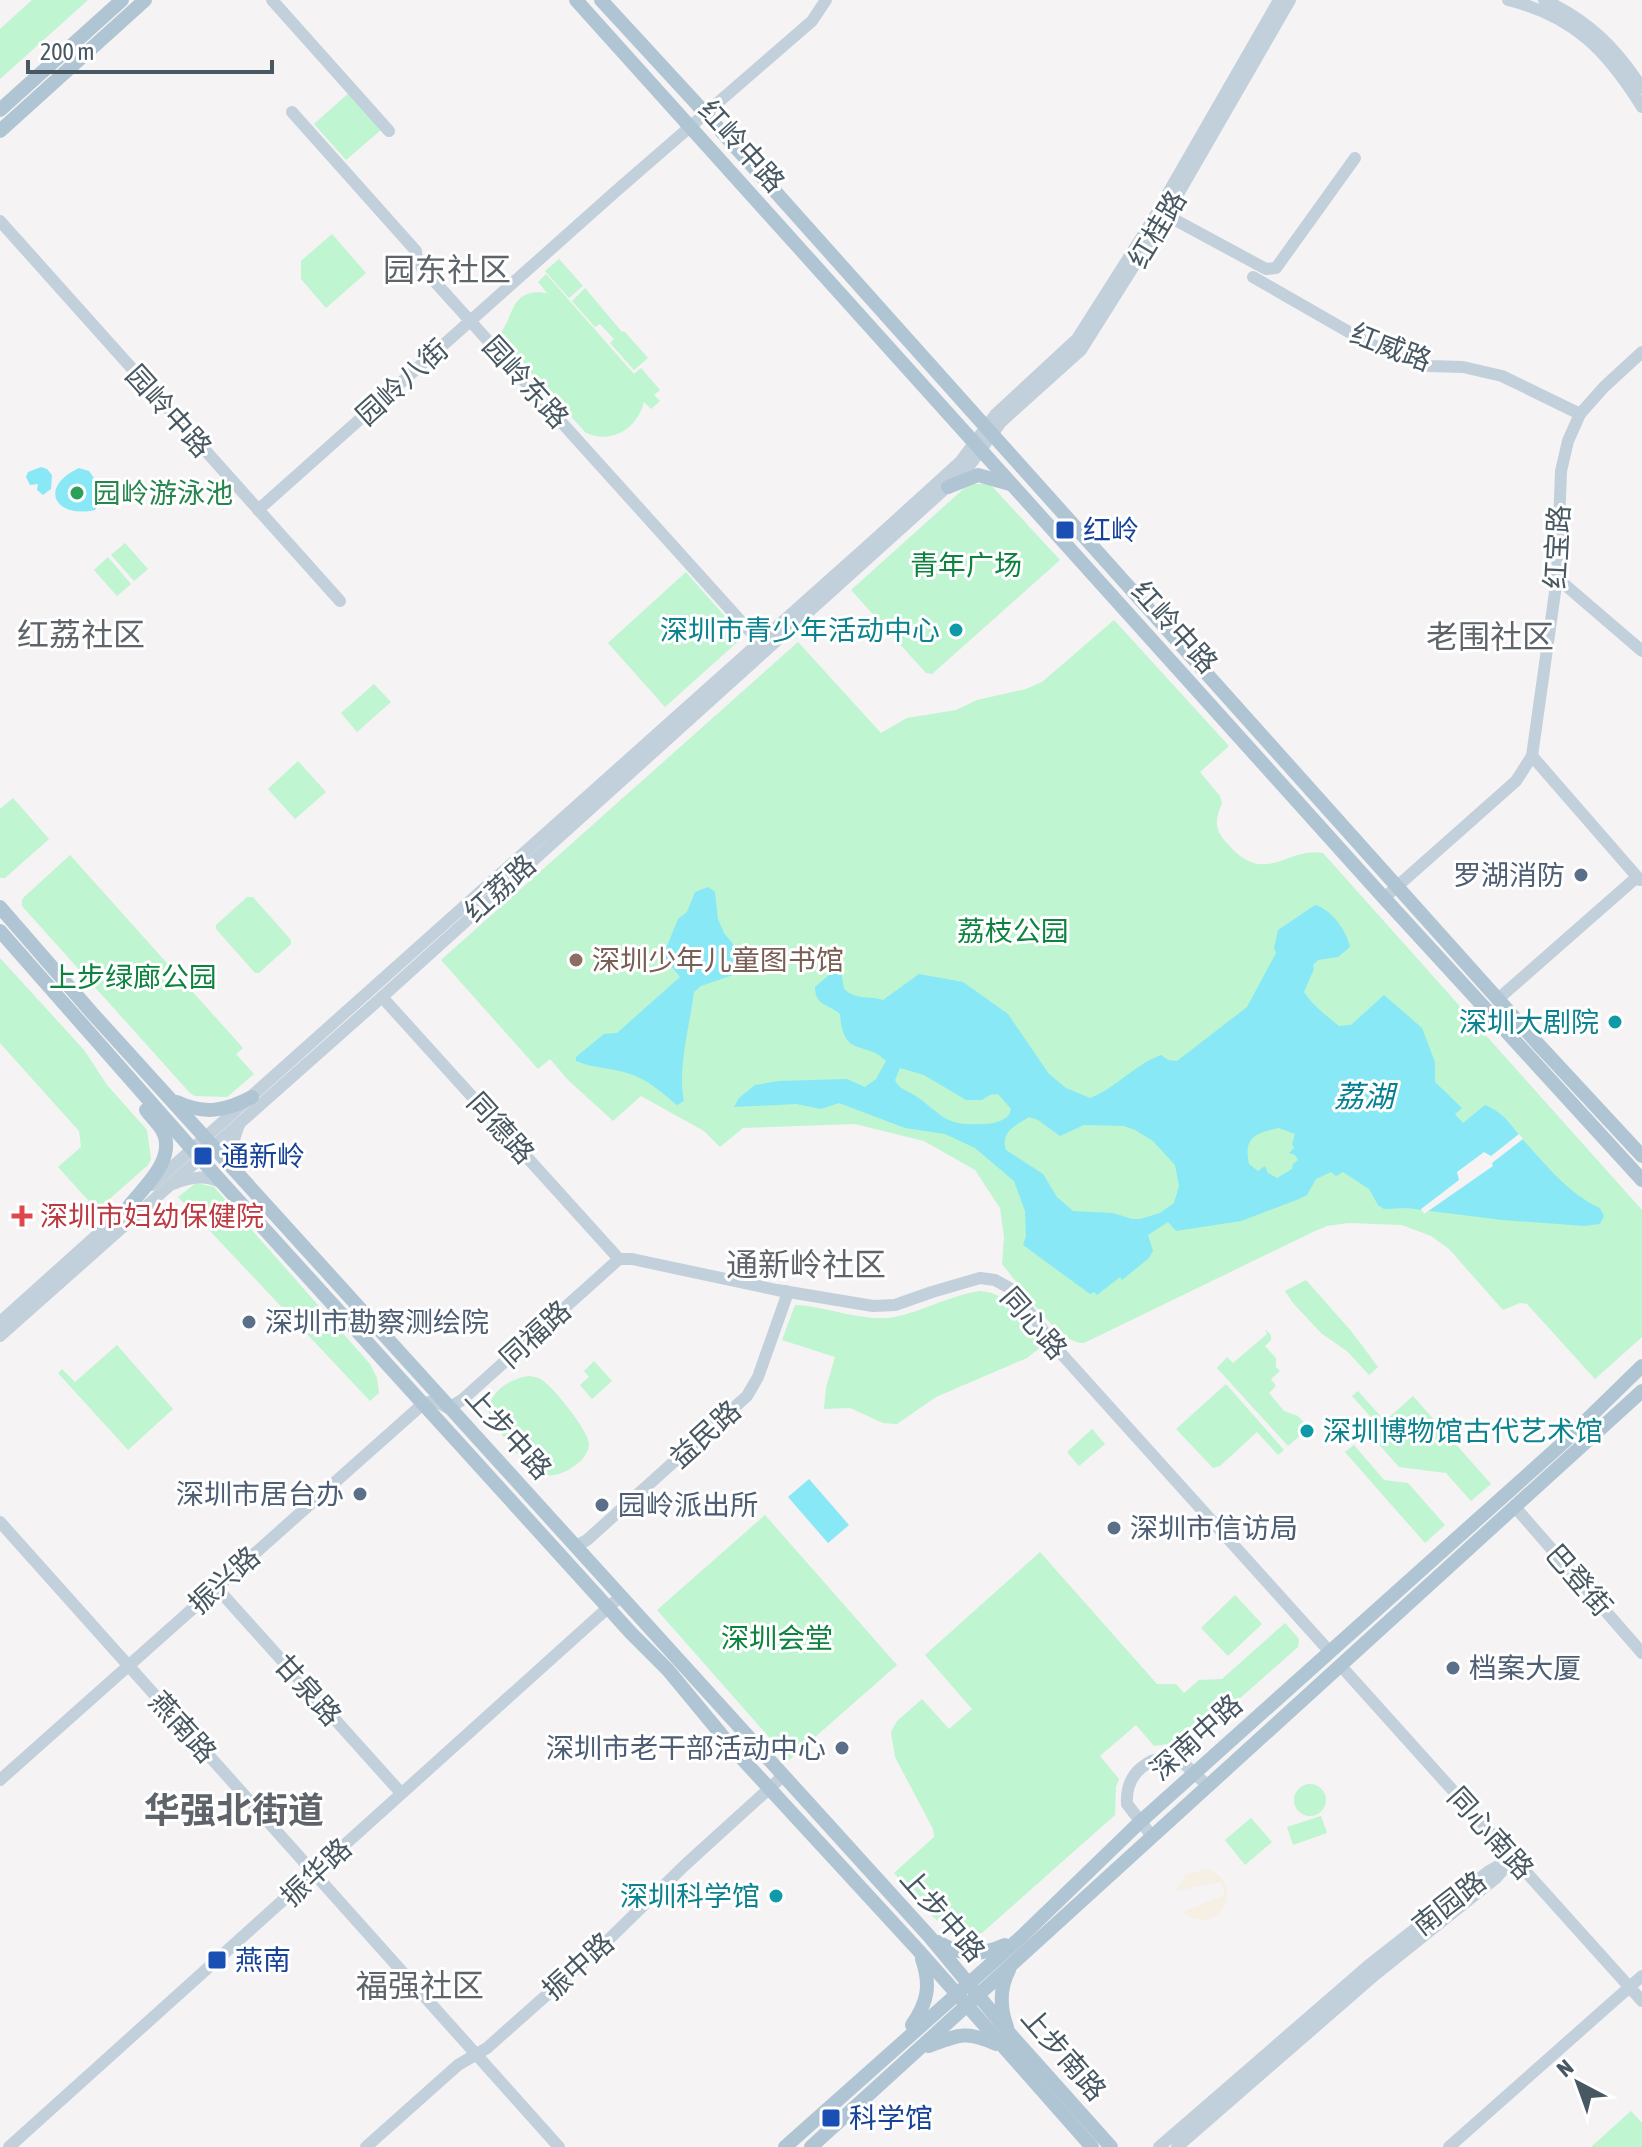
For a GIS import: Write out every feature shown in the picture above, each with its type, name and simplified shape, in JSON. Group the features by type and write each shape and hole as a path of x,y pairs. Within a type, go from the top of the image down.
{"main road":[{"path":"0,133 4,112 122,0"},
{"path":"4,112 145,0"},
{"name":"红岭中路","path":"576,0 1384,898 1642,1180"},
{"name":"红岭中路","path":"601,0 1642,1156"},
{"path":"948,487 978,475 1010,484"},
{"name":"上步中路","path":"0,907 93,1014 929,1936 973,2001"},
{"name":"上步中路","path":"0,931 224,1185 668,1670 735,1751 919,1951 962,1988"},
{"path":"122,1069 135,1097 163,1132 166,1145 164,1158 156,1173 129,1206"},
{"path":"168,1095 189,1107 210,1111 252,1104"},
{"name":"深南中路","path":"785,2147 1020,1938 1140,1822 1564,1442 1642,1366"},
{"name":"深南中路","path":"811,2147 1642,1391"},
{"path":"929,1936 956,1952 966,1954 996,1949 1020,1938"},
{"path":"901,2042 924,2007 927,1997 927,1974 919,1951"},
{"path":"917,2050 966,2034 1007,2041 1001,1992 1006,1974 1016,1961"},
{"name":"上步南路","path":"973,2001 1092,2147"},
{"name":"上步南路","path":"1007,2041 1111,2147"}],"street":[{"path":"272,0 389,131"},
{"name":"园岭八街","path":"258,510 812,21 826,0"},
{"name":"红桂路","path":"990,431 995,415 1077,339 1176,181 1279,0"},
{"name":"红桂路","path":"990,431 1081,350 1166,215 1290,0"},
{"path":"1508,0 1554,15 1581,32 1606,55 1642,107"},
{"path":"1544,0 1577,17 1597,32 1620,55 1642,88"},
{"name":"园岭东路","path":"292,112 416,251 417,262 763,646"},
{"path":"1166,215 1266,269 1276,268 1355,158"},
{"name":"园岭中路","path":"0,221 340,601"},
{"name":"红威路","path":"1253,277 1368,343 1428,366 1463,367 1502,376 1580,414"},
{"name":"红宝路","path":"1384,898 1516,781 1532,756 1557,578 1561,471 1568,441 1580,414 1642,352"},
{"name":"红荔路","path":"0,1322 129,1206 209,1142 763,646 948,487 990,431"},
{"name":"红荔路","path":"252,1104 382,997 978,446"},
{"path":"1557,578 1642,651"},
{"path":"1498,999 1640,880 1532,756"},
{"name":"同德路","path":"382,997 619,1259"},
{"path":"238,1173 232,1159 234,1135 252,1104"},
{"name":"红荔路","path":"0,1336 166,1187 196,1153"},
{"path":"166,1187 198,1177 213,1178 224,1185"},
{"name":"同心路","path":"619,1259 885,1307 980,1278 995,1280 1013,1290 1067,1360 1330,1652"},
{"name":"同福路","path":"452,1409 619,1259"},
{"name":"益民路","path":"576,1546 587,1540 747,1396 758,1377 786,1298 785,1291"},
{"path":"424,1403 435,1401 452,1409"},
{"name":"振兴路","path":"0,1780 424,1403"},
{"name":"巴登街","path":"1515,1507 1642,1653"},
{"name":"燕南路","path":"0,1522 550,2147"},
{"name":"燕南路","path":"0,1533 126,1667"},
{"name":"甘泉路","path":"216,1587 401,1793"},
{"name":"振华路","path":"9,2147 621,1596"},
{"name":"同心南路","path":"1341,1666 1642,2001"},
{"path":"1152,1836 1129,1808 1127,1797 1130,1783 1140,1768 1157,1759 1172,1758 1184,1762 1207,1785"},
{"name":"振中路","path":"366,2147 472,2056 487,2048 603,1945 783,1776"},
{"name":"南园路","path":"1159,2147 1369,1965 1489,1871 1513,1858"},
{"name":"南园路","path":"1177,2147 1376,1974 1496,1878 1513,1858"},
{"path":"1449,2147 1642,1976"},
{"name":"燕南路","path":"472,2056 559,2147"}],"green space":[{"path":"32,0 88,0 0,79 0,29"},
{"path":"350,92 382,129 346,160 314,124"},
{"path":"332,234 366,273 326,308 301,279 301,261"},
{"path":"559,259 583,286 569,298 545,271"},
{"path":"546,274 634,374 641,368 660,390 654,395 660,401 651,409 644,402 636,420 622,432 605,437 586,433 497,336 519,300 534,292 547,293 538,282"},
{"path":"585,288 648,358 634,370 610,343 614,339 600,324 595,327 572,301"},
{"name":"青年广场","path":"969,484 990,484 1060,560 932,674 926,673 851,590"},
{"path":"125,543 148,569 134,581 111,555"},
{"path":"108,557 131,584 117,596 94,570"},
{"path":"686,572 743,637 665,707 608,643"},
{"name":"荔枝公园","path":"1114,620 1229,746 1200,772 1220,796 1222,803 1217,827 1226,842 1252,863 1275,862 1310,852 1323,853 1642,1210 1642,1337 1595,1379 1527,1304 1520,1303 1503,1310 1449,1249 1431,1236 1402,1225 1348,1223 1327,1226 1084,1343 1074,1341 1051,1324 1002,1264 1004,1237 1000,1208 975,1170 924,1141 855,1124 743,1128 720,1147 704,1131 641,1096 613,1121 550,1059 538,1069 441,960 798,642 881,733 907,718 956,710 977,700 1026,689 1042,682"},
{"path":"374,684 391,702 357,732 341,713"},
{"path":"298,761 326,792 295,819 268,789"},
{"path":"13,798 49,839 5,878 0,878 0,809"},
{"name":"上步绿廊公园","path":"70,855 243,1048 236,1054 254,1074 227,1097 195,1096 190,1093 22,906 22,899"},
{"path":"247,897 253,897 291,940 291,944 259,973 255,973 216,929 216,925"},
{"path":"0,958 84,1050 107,1085 147,1130 151,1159 148,1165 97,1210 58,1167 81,1147 79,1131 0,1043"},
{"path":"196,1183 214,1187 370,1364 377,1378 379,1393 370,1401 178,1197"},
{"path":"1306,1280 1378,1367 1369,1375 1348,1352 1321,1333 1285,1291"},
{"path":"980,1291 1001,1297 1017,1310 1042,1346 1027,1358 936,1397 897,1424 883,1423 850,1408 824,1409 835,1357 782,1340 795,1305 883,1318"},
{"path":"1265,1329 1271,1340 1265,1346 1276,1358 1276,1367 1280,1371 1271,1379 1276,1386 1269,1393 1284,1411 1298,1416 1309,1428 1288,1446 1217,1368 1227,1357 1233,1363 1267,1334"},
{"path":"117,1345 173,1409 128,1450 58,1373 62,1369 75,1382"},
{"path":"594,1361 612,1381 592,1399 580,1385 589,1377 584,1371"},
{"path":"530,1376 540,1379 554,1391 588,1439 589,1445 583,1459 562,1473 546,1476 533,1470 492,1422 489,1413 498,1391 513,1381"},
{"path":"1226,1384 1284,1450 1278,1455 1257,1432 1220,1466 1213,1468 1176,1429"},
{"path":"1358,1391 1385,1421 1413,1396 1491,1484 1471,1501 1446,1473 1399,1467 1368,1432 1377,1424 1352,1396"},
{"path":"1092,1429 1105,1444 1079,1466 1067,1452"},
{"path":"1354,1445 1384,1480 1408,1483 1445,1525 1425,1543 1345,1452"},
{"name":"深圳会堂","path":"765,1515 897,1665 789,1760 657,1610"},
{"path":"1040,1552 1157,1684 1176,1684 1184,1693 1199,1680 1222,1679 1285,1623 1299,1639 1298,1647 1186,1746 1175,1743 1154,1746 1136,1725 1100,1756 1119,1779 1115,1815 982,1933 968,1934 943,1925 932,1916 894,1873 934,1837 933,1829 895,1757 891,1732 897,1721 922,1699 949,1729 972,1709 925,1655"},
{"path":"1235,1595 1262,1624 1228,1656 1201,1628"},
{"path":"1310,1784 1322,1788 1326,1800 1322,1812 1310,1816 1298,1812 1294,1800 1298,1788"},
{"path":"1321,1816 1327,1833 1293,1845 1287,1827"},
{"path":"1251,1818 1272,1842 1245,1865 1225,1840"},
{"path":"1631,2111 1642,2123 1642,2147 1591,2147"}],"sand":[{"path":"1206,1869 1219,1876 1226,1885 1227,1896 1217,1915 1196,1919 1183,1912 1225,1895 1221,1882 1176,1891 1187,1874"}],"water":[{"name":"园岭游泳池","path":"41,467 52,475 51,489 43,495 37,490 38,484 30,485 26,477 28,472"},
{"name":"园岭游泳池","path":"79,468 89,471 97,485 100,500 95,510 69,510 56,499 59,483"},
{"path":"708,887 715,892 718,919 733,944 741,967 736,974 701,986 694,992 683,1061 684,1101 677,1105 654,1086 635,1076 582,1063 576,1061 576,1057 604,1034 617,1033 680,977 663,956 678,919 687,912 695,892"},
{"name":"荔湖","path":"1315,905 1332,916 1342,928 1350,947 1338,957 1318,960 1313,965 1304,992 1312,1002 1339,1026 1351,1025 1384,995 1422,1028 1435,1062 1435,1082 1462,1108 1455,1114 1463,1123 1485,1105 1498,1112 1560,1179 1600,1208 1604,1216 1600,1224 1584,1226 1407,1208 1384,1209 1369,1189 1343,1172 1336,1176 1331,1172 1316,1179 1307,1195 1241,1221 1176,1231 1168,1222 1148,1235 1153,1251 1149,1258 1097,1295 1094,1292 1090,1294 1023,1245 1026,1236 1025,1211 1014,1181 975,1148 945,1134 905,1128 839,1103 821,1109 796,1104 734,1107 739,1098 755,1085 778,1081 847,1079 865,1087 876,1079 886,1061 851,1043 842,1028 840,1014 817,998 815,987 836,969 841,971 844,989 849,993 883,1000 919,974 963,982 1008,1014 1049,1074 1066,1088 1090,1098 1161,1055 1177,1061 1247,1007 1276,953 1274,948 1278,930","holes":["900,1068 924,1075 966,1100 982,1100 998,1094 1011,1109 1009,1115 988,1124 958,1123 943,1117 899,1085 895,1080","1029,1117 1060,1136 1084,1125 1124,1126 1135,1130 1153,1141 1175,1165 1179,1186 1174,1203 1160,1213 1140,1219 1113,1213 1073,1211 1057,1197 1043,1174 1006,1150 1005,1138 1014,1126","1279,1128 1295,1134 1294,1148 1289,1153 1298,1160 1292,1169 1277,1178 1268,1173 1265,1166 1258,1171 1249,1164 1248,1148 1258,1134"]},
{"path":"809,1479 849,1525 828,1543 788,1497"}],"pier":[{"path":"1519,1134 1523,1139 1492,1163 1493,1166 1424,1214 1421,1209 1459,1180 1457,1172 1484,1152 1491,1156"}],"place":[{"name":"园岭游泳池","path":"77,493"},
{"name":"红岭","path":"1065,530"},
{"name":"深圳市青少年活动中心","path":"956,630"},
{"name":"罗湖消防","path":"1581,875"},
{"name":"深圳少年儿童图书馆","path":"576,960"},
{"name":"深圳大剧院","path":"1615,1022"},
{"name":"通新岭","path":"203,1156"},
{"name":"深圳市妇幼保健院","path":"22,1216"},
{"name":"深圳市勘察测绘院","path":"249,1322"},
{"name":"深圳博物馆古代艺术馆","path":"1307,1431"},
{"name":"深圳市居台办","path":"360,1494"},
{"name":"园岭派出所","path":"602,1505"},
{"name":"深圳市信访局","path":"1114,1528"},
{"name":"档案大厦","path":"1453,1668"},
{"name":"深圳市老干部活动中心","path":"842,1748"},
{"name":"深圳科学馆","path":"776,1896"},
{"name":"燕南","path":"217,1960"},
{"name":"科学馆","path":"831,2118"}],"district":[{"name":"园东社区","path":"447,269"},
{"name":"红荔社区","path":"81,634"},
{"name":"老围社区","path":"1490,636"},
{"name":"通新岭社区","path":"806,1264"},
{"name":"华强北街道","path":"234,1810"},
{"name":"福强社区","path":"420,1985"}]}
